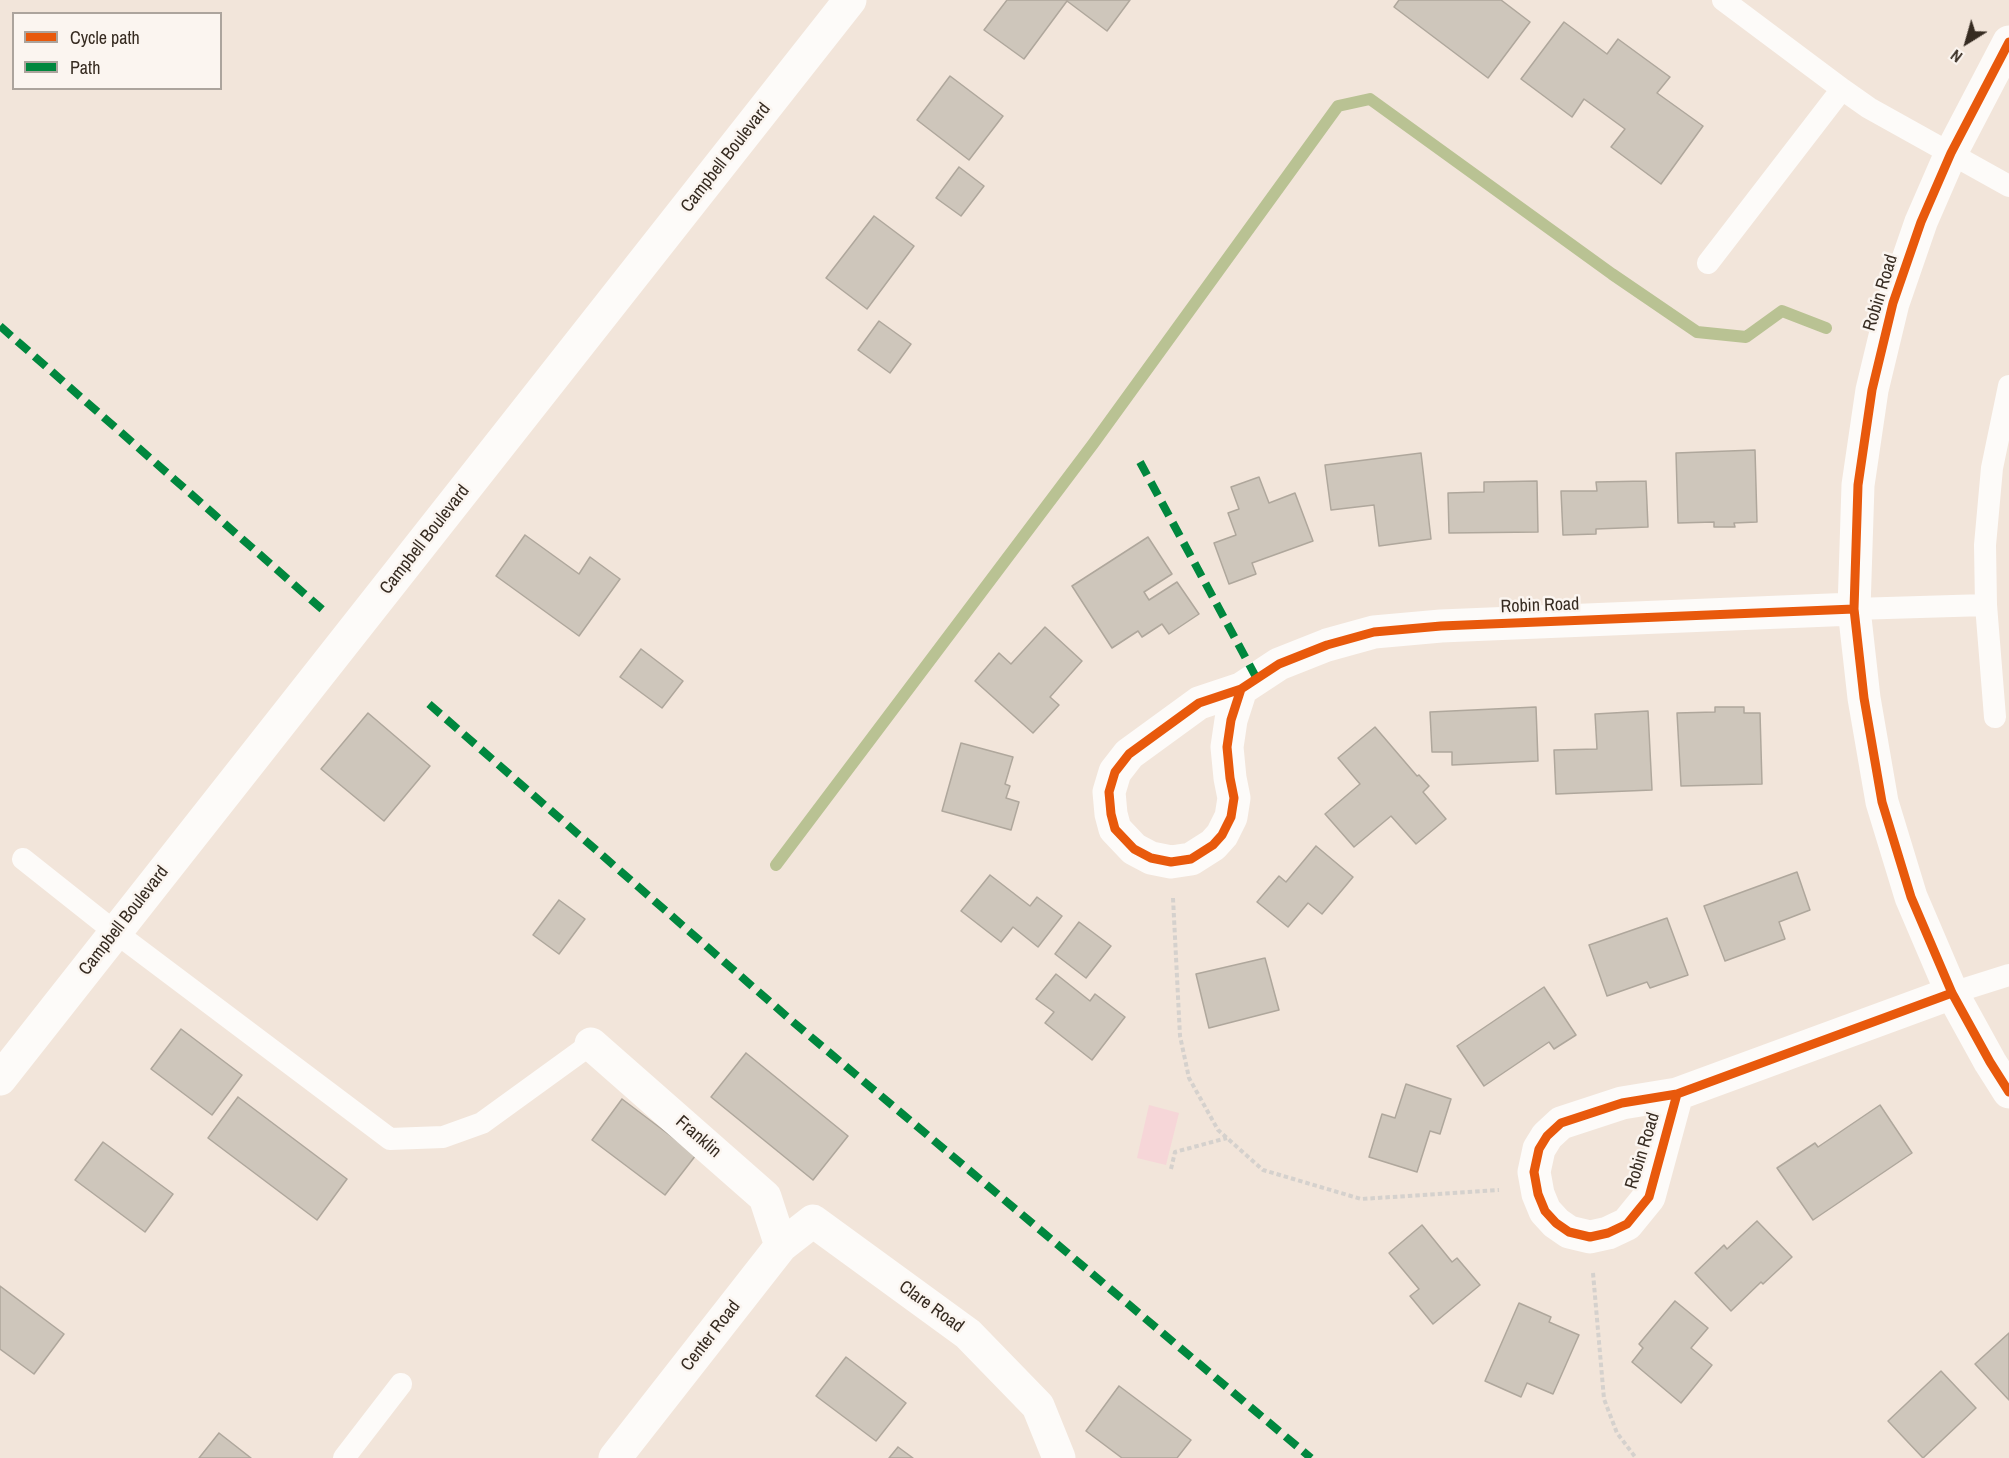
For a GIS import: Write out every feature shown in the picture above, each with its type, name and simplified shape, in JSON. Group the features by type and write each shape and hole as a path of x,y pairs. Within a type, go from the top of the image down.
{"street":[{"name":"Campbell Boulevard","path":"0,1080 850,0"},
{"name":"Robin Road","path":"2009,42 1951,153 1921,222 1893,303 1872,390 1858,485 1854,609 1864,698 1882,802 1911,897 1952,993 2009,1092"},
{"name":"Robin Road","path":"1171,862 1151,858 1134,849 1115,829 1109,792 1115,772 1129,754 1199,703 1241,689 1279,664 1327,645 1374,632 1441,626 1854,609"},
{"path":"1171,862 1191,859 1213,845 1222,835 1231,817 1234,798 1227,747 1231,720 1241,689"},
{"name":"Robin Road","path":"1677,1094 1649,1197 1627,1224 1608,1233 1590,1237 1569,1232 1556,1223 1545,1211 1536,1187 1534,1173 1539,1149 1547,1136 1561,1122 1622,1103 1677,1094 1952,993"},
{"name":"Franklin","path":"591,1044 765,1197 781,1246"},
{"name":"Center Road","path":"615,1458 781,1246 813,1221"},
{"name":"Clare Road","path":"813,1221 968,1334 1038,1406 1059,1458"}],"lane":[{"path":"1723,0 1869,108 2009,186"},
{"path":"1708,263 1842,89"},
{"path":"1995,717 1986,605 1985,545 1992,468 2009,386"},
{"path":"1854,609 1986,605"},
{"path":"23,859 115,932 390,1139 443,1137 482,1123 591,1044"},
{"path":"1952,993 2009,975"},
{"path":"344,1458 401,1384"}],"path":[{"path":"1171,862 1180,1036 1189,1078 1218,1130 1263,1170 1361,1199 1536,1187"},
{"path":"1171,1169 1175,1152 1227,1138"},
{"path":"1590,1237 1604,1399 1617,1433 1636,1458"}],"shaded area":[{"path":"1149,1105 1179,1113 1166,1165 1137,1158"}],"building":[{"path":"1007,0 1130,0 1107,31 1067,1 1024,59 984,30"},
{"path":"1399,0 1501,0 1530,22 1488,78 1394,7"},
{"path":"1564,22 1607,54 1618,39 1670,77 1657,93 1703,126 1661,184 1611,147 1625,129 1584,99 1572,117 1521,79"},
{"path":"950,76 1003,116 969,160 917,120"},
{"path":"959,167 984,186 961,216 936,198"},
{"path":"874,216 914,246 867,309 826,278"},
{"path":"879,321 911,344 890,373 858,350"},
{"path":"1755,450 1757,522 1734,523 1735,527 1714,527 1714,522 1678,523 1676,453"},
{"path":"1421,453 1431,539 1379,546 1374,505 1331,510 1325,465"},
{"path":"1259,477 1269,503 1295,493 1313,541 1252,563 1256,574 1229,584 1214,543 1236,535 1228,513 1239,509 1231,487"},
{"path":"1537,481 1538,532 1449,533 1448,493 1484,492 1484,482"},
{"path":"1646,481 1648,527 1596,529 1596,534 1563,535 1561,491 1597,491 1596,482"},
{"path":"525,535 579,574 590,557 620,579 579,636 496,576"},
{"path":"1148,537 1172,574 1144,592 1149,600 1177,582 1199,614 1169,634 1162,624 1142,637 1138,631 1112,648 1072,586"},
{"path":"1045,627 1082,661 1050,697 1059,705 1033,733 975,681 999,653 1011,664"},
{"path":"641,649 683,681 662,708 620,677"},
{"path":"1536,707 1538,761 1452,765 1452,752 1432,752 1430,712"},
{"path":"1715,707 1744,707 1744,713 1760,713 1762,784 1681,786 1677,713 1715,712"},
{"path":"1648,711 1652,790 1556,794 1554,750 1597,749 1595,714"},
{"path":"368,713 430,766 384,821 321,769"},
{"path":"1375,727 1417,776 1419,775 1429,786 1423,792 1446,819 1416,844 1391,816 1354,847 1325,814 1360,784 1338,758"},
{"path":"961,743 1013,757 1005,784 1010,786 1006,798 1019,802 1011,830 942,811"},
{"path":"1316,846 1353,877 1322,914 1308,903 1288,927 1257,902 1279,876 1286,882"},
{"path":"1797,872 1810,910 1779,922 1785,939 1725,961 1704,906"},
{"path":"990,875 1030,906 1037,897 1062,916 1038,947 1013,927 1001,942 961,911"},
{"path":"559,900 585,919 559,954 533,935"},
{"path":"1667,918 1688,975 1650,988 1647,982 1607,996 1589,945"},
{"path":"1079,922 1111,946 1086,978 1055,954"},
{"path":"1265,958 1279,1010 1209,1028 1196,974"},
{"path":"1056,974 1090,1001 1095,994 1125,1017 1092,1060 1045,1023 1054,1012 1036,999"},
{"path":"1544,987 1576,1035 1554,1049 1549,1042 1484,1086 1457,1046"},
{"path":"181,1029 242,1075 212,1115 151,1069"},
{"path":"746,1053 848,1136 813,1180 711,1097"},
{"path":"1406,1084 1451,1099 1440,1134 1430,1131 1417,1172 1369,1157 1382,1114 1395,1118"},
{"path":"238,1097 347,1179 317,1220 208,1138"},
{"path":"622,1099 696,1155 665,1195 592,1140"},
{"path":"1880,1105 1912,1153 1813,1220 1777,1168 1815,1143 1818,1147"},
{"path":"103,1142 173,1194 145,1232 75,1180"},
{"path":"1757,1221 1792,1257 1763,1284 1761,1282 1731,1311 1695,1273 1724,1245 1727,1249"},
{"path":"1422,1225 1452,1262 1457,1258 1480,1285 1433,1324 1410,1296 1419,1289 1389,1253"},
{"path":"0,1286 64,1334 34,1374 0,1349"},
{"path":"1675,1301 1708,1328 1691,1348 1712,1365 1681,1403 1632,1362 1643,1348 1639,1344"},
{"path":"1519,1303 1551,1317 1549,1322 1579,1335 1553,1394 1527,1383 1521,1397 1485,1381"},
{"path":"2009,1333 2009,1400 1975,1364"},
{"path":"846,1357 906,1403 876,1441 816,1396"},
{"path":"1941,1371 1976,1408 1923,1458 1888,1421"},
{"path":"1119,1386 1191,1440 1177,1458 1122,1458 1086,1431"},
{"path":"219,1433 251,1458 199,1458"},
{"path":"898,1447 913,1458 889,1458"}],"waterway":[{"path":"776,865 1093,444 1338,106 1370,99 1612,274 1697,332 1746,337 1782,311 1826,328"}],"marked path":[{"path":"0,326 324,611"},
{"path":"1140,462 1257,679"},
{"path":"429,704 792,1021 1311,1458"}],"cycle path":[{"path":"2009,42 1951,153 1921,222 1893,303 1872,390 1858,485 1854,609 1864,698 1882,802 1911,897 1952,993 2009,1092"},
{"path":"1241,689 1231,720 1227,747 1234,798 1231,817 1222,835 1213,845 1191,859 1171,862 1151,858 1134,849 1115,829 1109,792 1115,772 1129,754 1199,703 1241,689 1279,664 1327,645 1374,632 1441,626 1854,609"},
{"path":"1677,1094 1649,1197 1627,1224 1608,1233 1590,1237 1569,1232 1556,1223 1545,1211 1538,1194 1534,1172 1539,1149 1547,1136 1561,1123 1622,1103 1677,1094 1952,993"}]}
